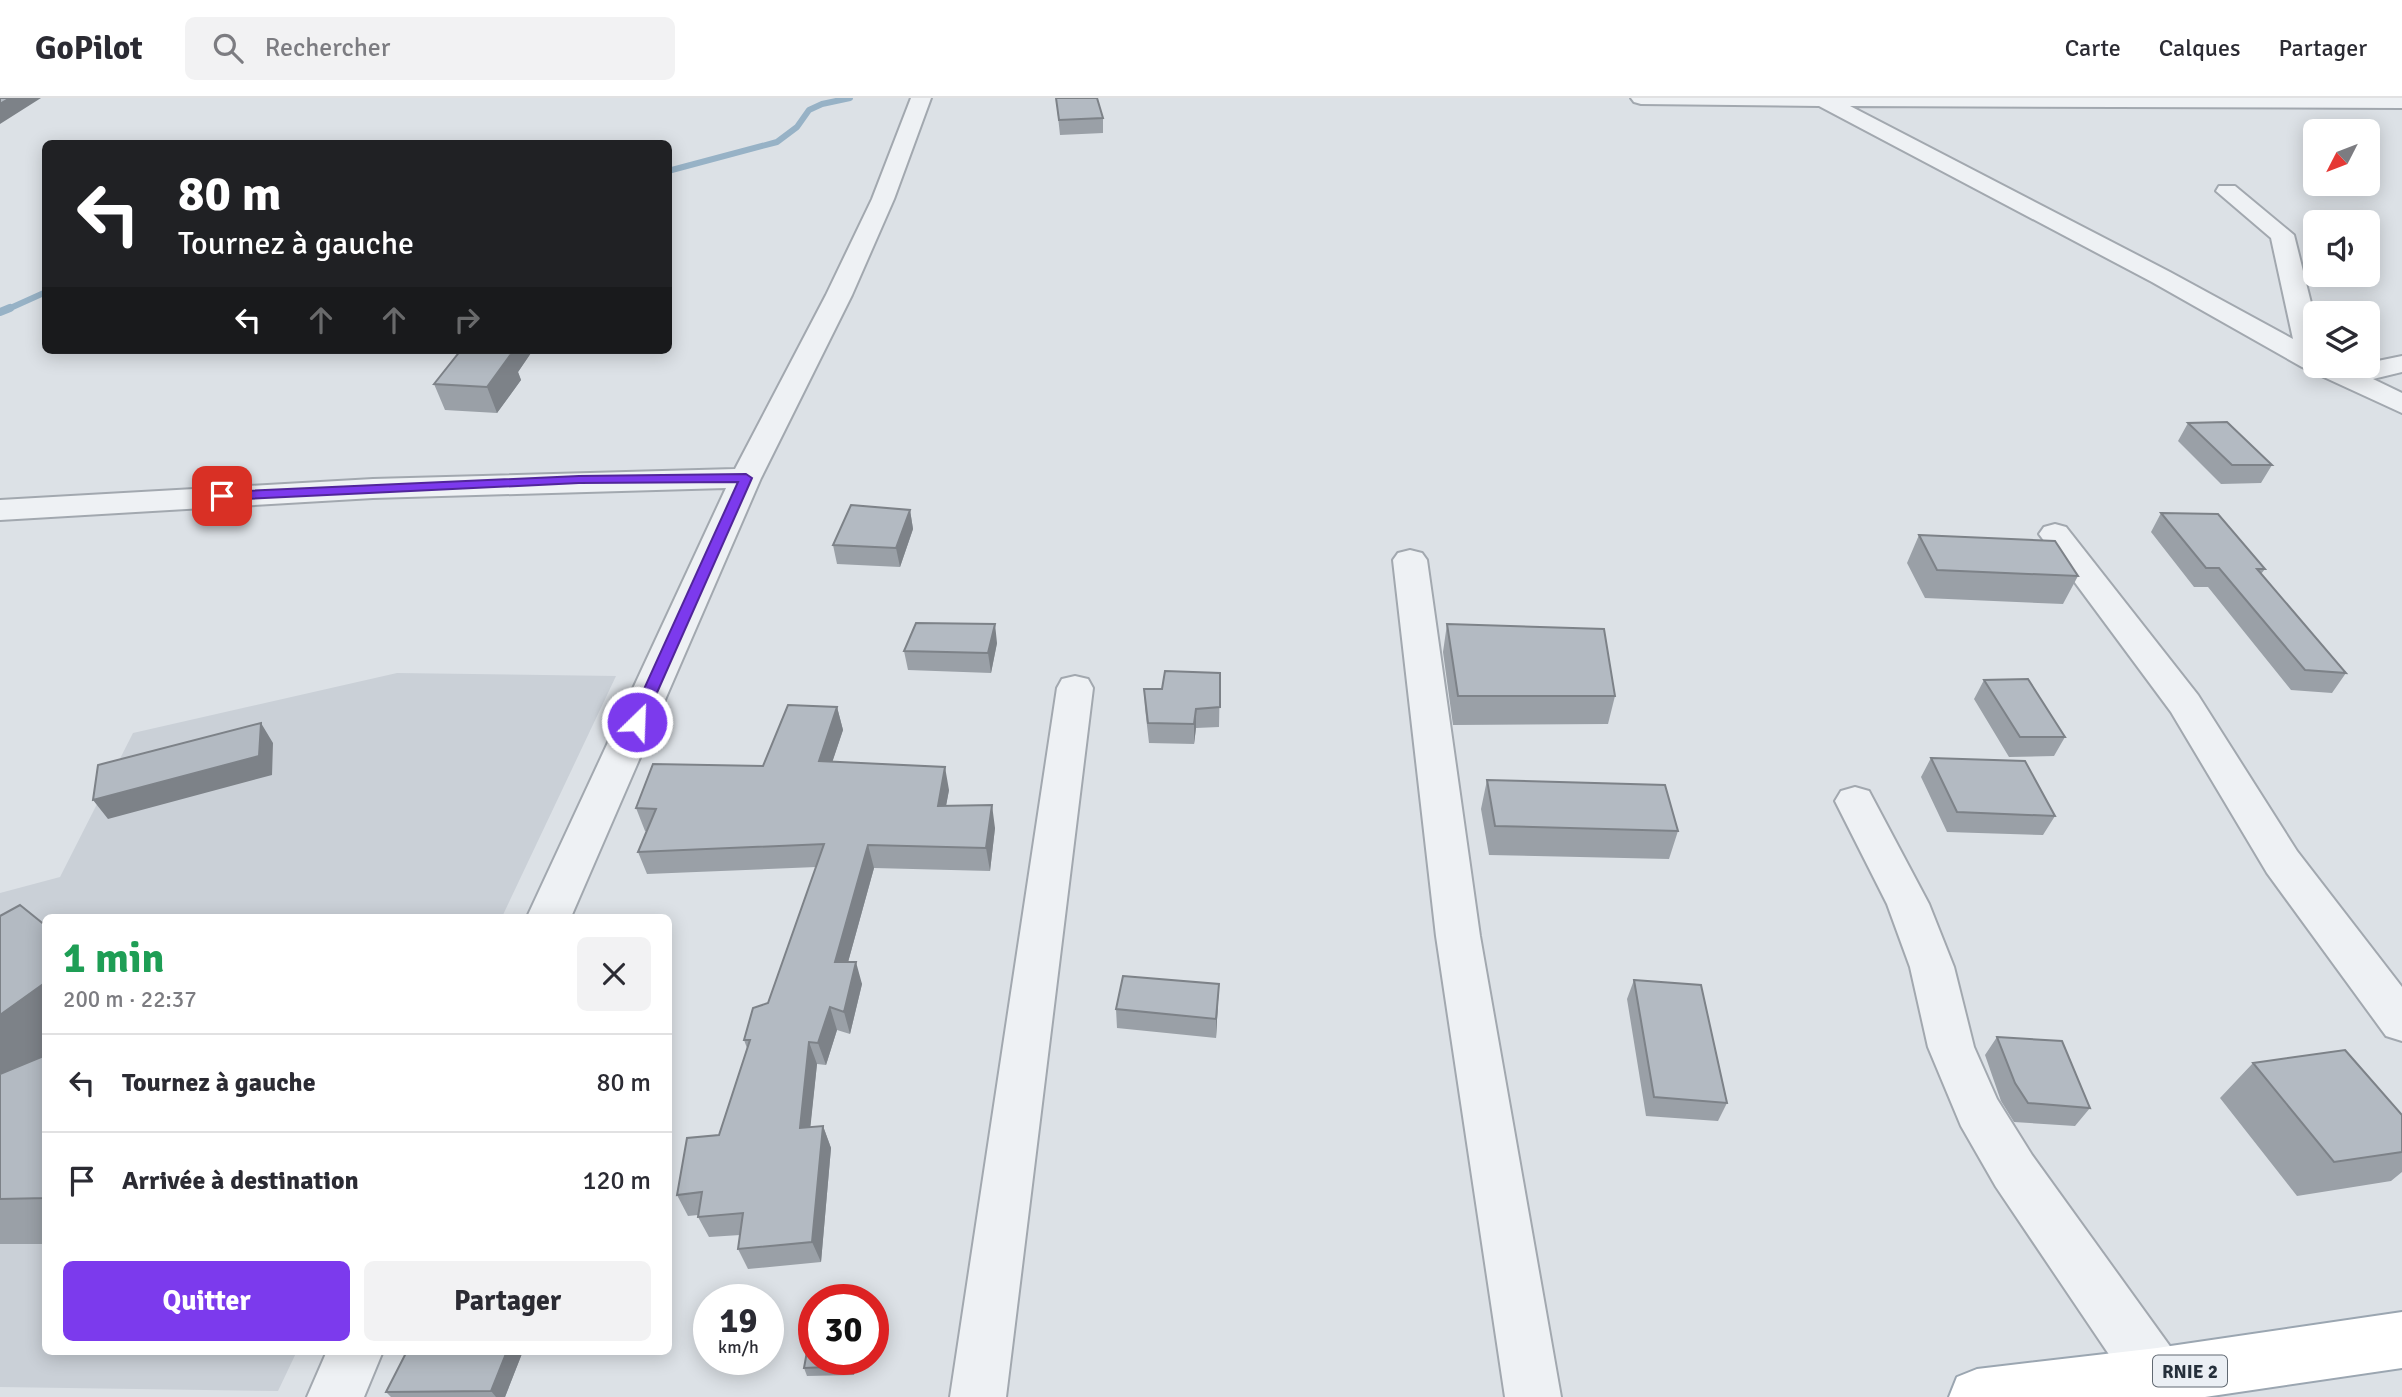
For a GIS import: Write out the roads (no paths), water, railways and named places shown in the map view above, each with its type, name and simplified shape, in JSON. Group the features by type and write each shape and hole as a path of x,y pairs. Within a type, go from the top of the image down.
{"main road":[{"name":"RNIE 2","path":"1977,1397 2157,1376 2402,1340"}],"street":[{"path":"551,914 746,478 839,295 883,198 921,98"},
{"path":"1641,98 2402,102"},
{"path":"1821,99 2303,355"},
{"path":"2247,100 2275,119"},
{"path":"2227,191 2282,235 2303,303"},
{"path":"2380,370 2402,364"},
{"path":"2349,378 2402,404"},
{"path":"0,510 333,489 579,480 746,478"},
{"path":"2055,534 2185,704 2282,862 2402,1021"},
{"path":"1410,559 1458,936 1533,1397"},
{"path":"978,1397 1074,688"},
{"path":"1855,801 1908,904 1932,967 1951,1047 1978,1111 2014,1171 2157,1376"},
{"path":"335,1397 353,1355"}],"waterway":[{"path":"672,170 777,142 797,127 809,110 822,104 850,98"},
{"path":"6,310 42,294"},
{"path":"0,312 10,308"}]}
